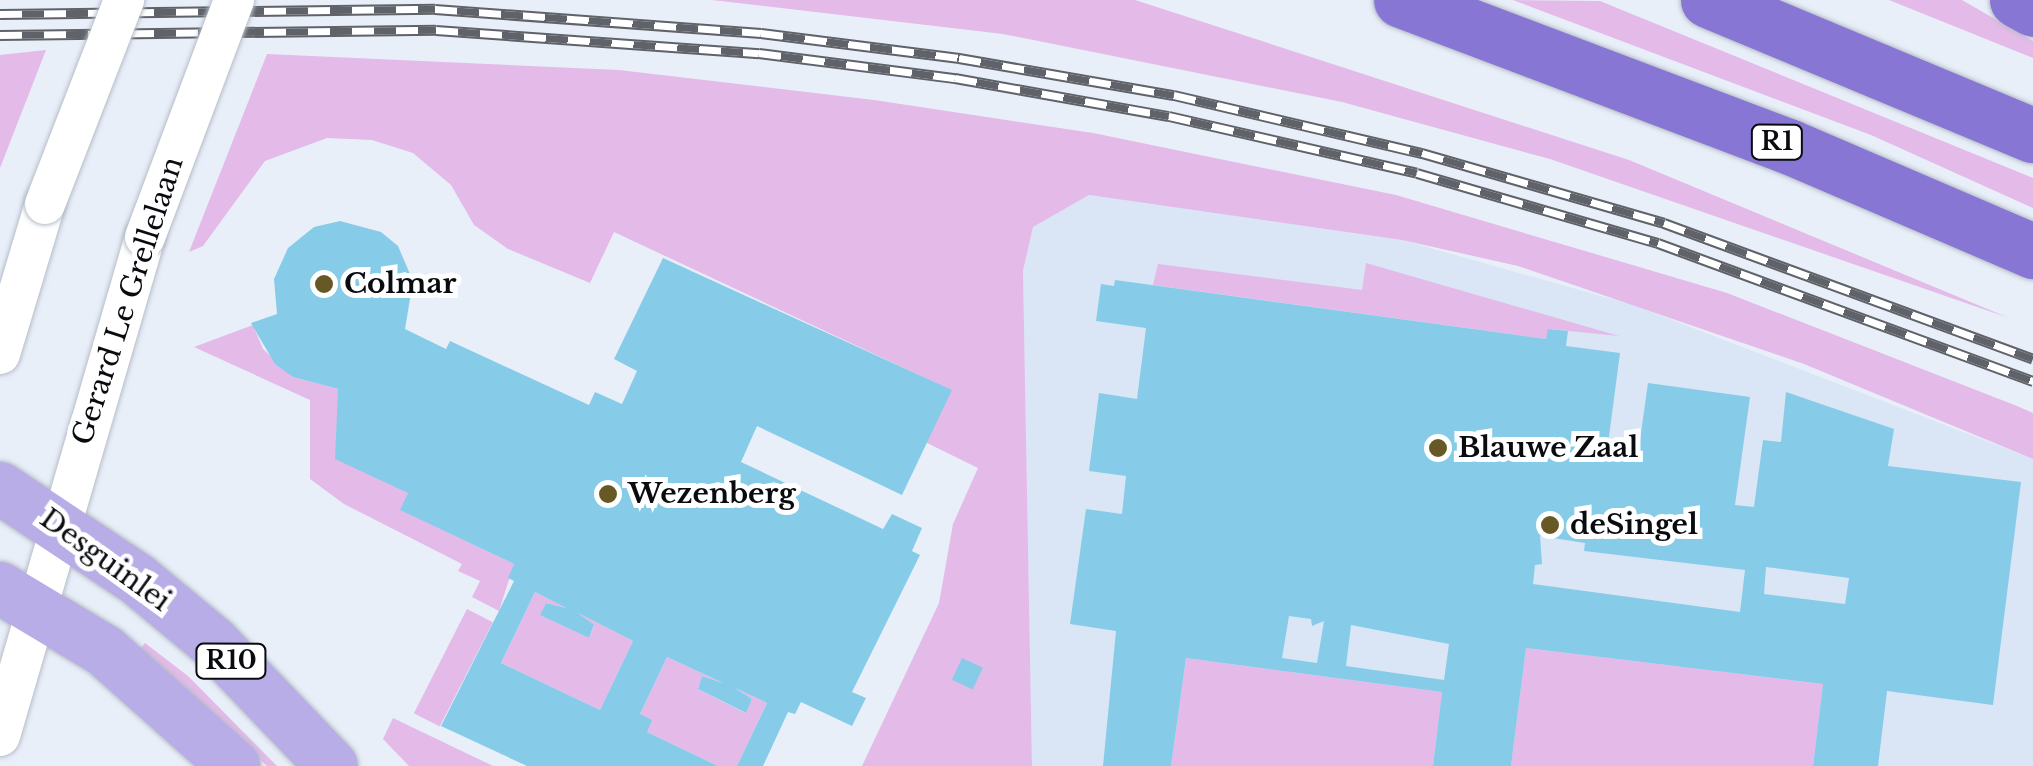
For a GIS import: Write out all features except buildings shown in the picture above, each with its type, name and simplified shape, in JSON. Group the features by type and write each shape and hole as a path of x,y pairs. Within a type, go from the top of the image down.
{"highway":[{"name":"R1","path":"1402,0 1788,146 2033,251"},
{"path":"1708,0 2033,134"},
{"path":"2017,0 2033,10"}],"main road":[{"name":"Desguinlei","path":"0,488 59,522 214,643 332,766"},
{"name":"R10","path":"17,598 159,693 234,766"}],"street":[{"path":"0,354 45,204 124,0"},
{"name":"Gerard Le Grellelaan","path":"0,736 17,598 59,522 144,237 234,0"}],"shaded area":[{"path":"712,0 1135,0 1629,160 2009,318 1550,159 1342,102 1003,34"},
{"path":"1513,0 1600,1 2033,178 2033,208 1871,135"},
{"path":"1889,0 1962,0 2033,41 2033,58"},
{"path":"46,50 0,168 0,55"},
{"path":"267,54 619,70 874,100 1093,133 1396,195 1727,293 2017,406 2033,413 2033,459 1804,364 1518,266 1402,240 1089,195 1033,227 1023,271 1032,766 862,766 939,603 953,524 978,468 925,442 951,390 614,232 590,283 508,249 474,225 451,185 413,153 372,140 327,138 265,161 203,246 189,252"},
{"path":"1089,195 1402,240 1633,305 2033,459 2033,766 1032,766 1023,271 1033,227"},
{"path":"1366,263 1619,336 1549,329 1546,339 1153,285 1158,264 1362,290"},
{"path":"253,325 263,349 293,377 338,389 408,493 401,510 514,564 499,611 472,597 480,581 458,571 462,564 344,504 310,479 310,400 194,347"},
{"path":"535,592 566,608 546,603 541,615 589,638 594,626 578,613 633,641 600,710 501,663"},
{"path":"467,609 493,622 440,726 414,713"},
{"path":"145,643 188,676 277,766 267,766 140,649"},
{"path":"1526,648 1823,684 1813,766 1511,766"},
{"path":"667,657 723,683 702,676 698,689 745,713 752,699 735,688 767,703 737,766 718,766 647,732 640,714"},
{"path":"1186,658 1442,692 1433,766 1171,766"},
{"path":"393,718 493,766 409,766 383,739"}],"railway":[{"path":"0,14 435,9 761,33 959,58 1174,95 1422,153 1664,223 2033,359"},
{"path":"0,35 436,30 759,53 955,78 1169,116 1417,173 1658,243 2033,381"}],"place":[{"name":"Colmar","path":"324,284"},
{"name":"Blauwe Zaal","path":"1438,448"},
{"name":"Wezenberg","path":"608,494"},
{"name":"deSingel","path":"1550,525"}]}
